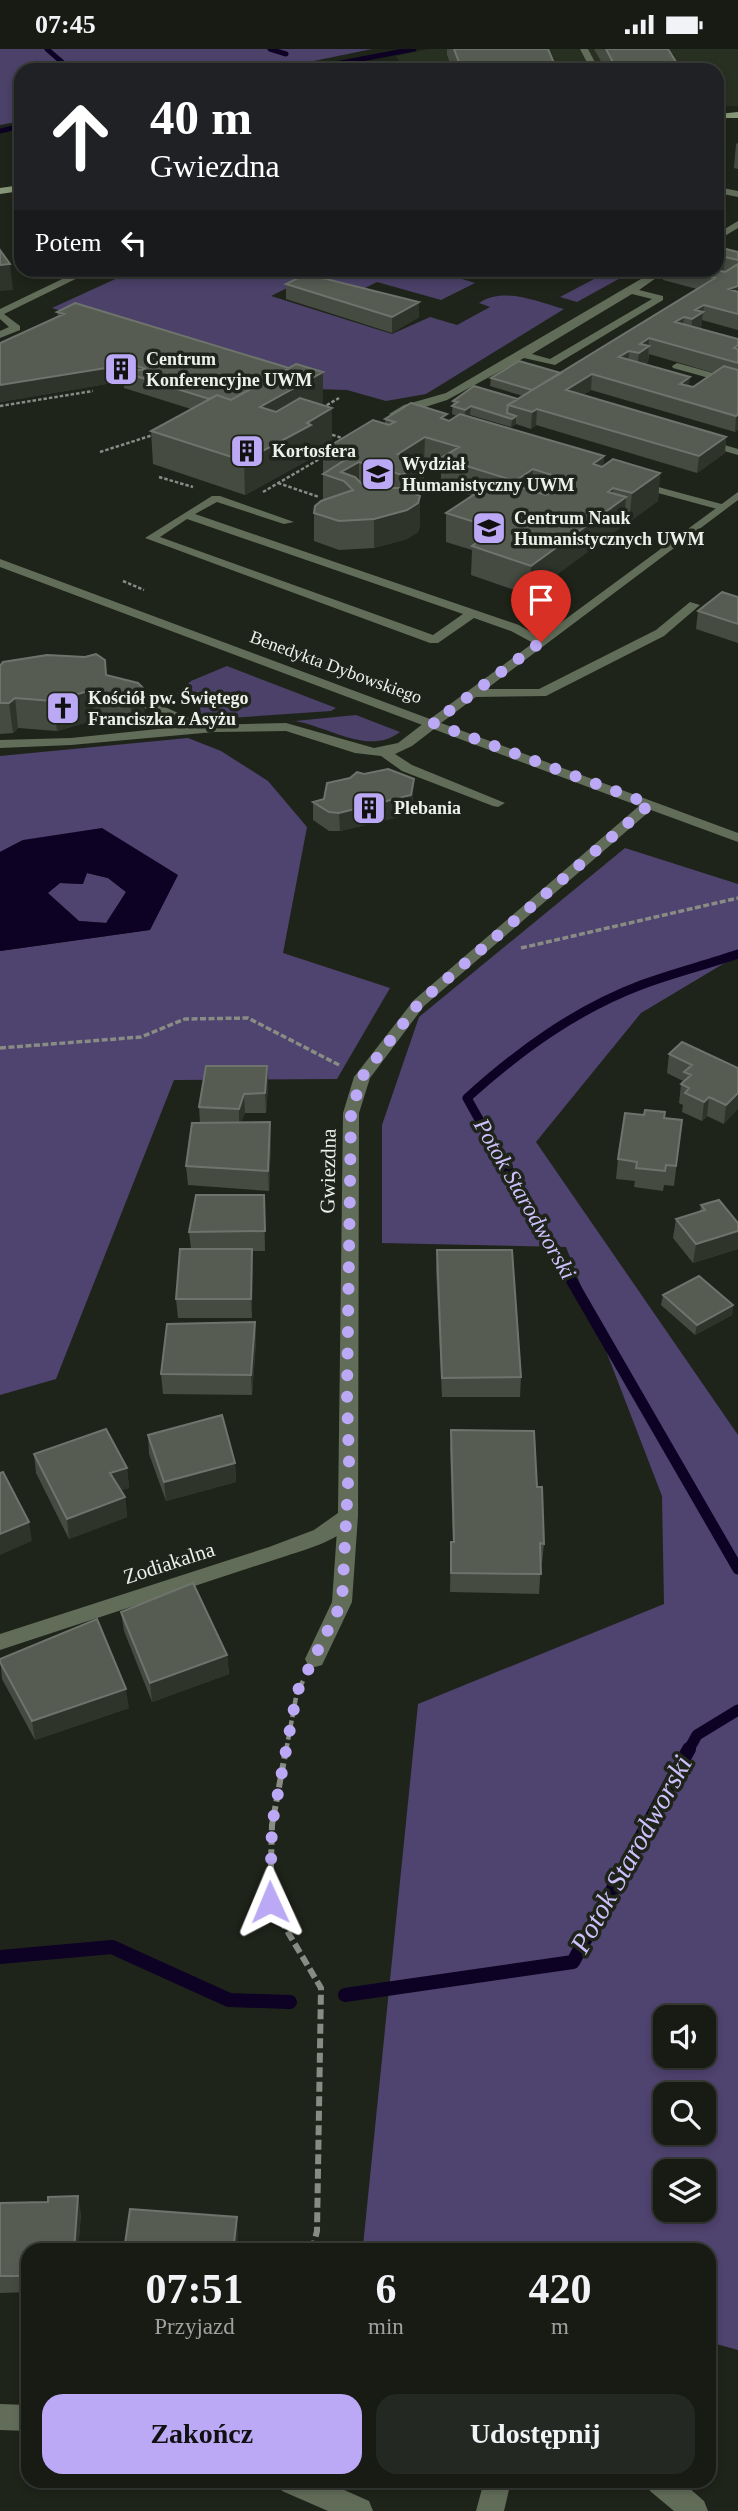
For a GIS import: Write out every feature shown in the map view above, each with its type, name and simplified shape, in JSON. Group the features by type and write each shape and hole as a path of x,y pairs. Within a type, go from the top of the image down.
{"street":[{"path":"0,335 16,328 0,313 75,277"},
{"path":"407,418 394,414 404,406 447,397 482,375 525,355 654,277"},
{"path":"525,355 551,363 660,297 632,291"},
{"path":"677,366 738,383"},
{"path":"690,437 733,450 738,441"},
{"path":"628,481 721,507"},
{"path":"384,753 403,747 738,495"},
{"path":"288,522 216,498 151,538 434,640 471,614"},
{"path":"186,515 515,628 541,642"},
{"name":"Benedykta Dybowskiego","path":"0,563 738,838"},
{"path":"474,693 541,693 660,633 694,605"},
{"path":"118,681 142,702 203,729"},
{"path":"0,744 203,729 305,729 354,748 384,753 407,768 498,803"},
{"name":"Gwiezdna","path":"315,1659 342,1602 348,1516 351,1113 362,1077 419,1003 650,804"},
{"name":"Zodiakalna","path":"0,1642 276,1552 321,1535 348,1516"},
{"path":"0,2417 21,2418"},
{"path":"308,2488 359,2511"},
{"path":"490,2511 496,2488"},
{"path":"668,2488 694,2511"}],"path":[{"path":"0,406 93,391"},
{"path":"317,412 339,398"},
{"path":"316,430 349,440 340,446"},
{"path":"100,452 162,432"},
{"path":"241,506 330,452"},
{"path":"159,477 194,488"},
{"path":"278,483 319,496"},
{"path":"470,960 738,898"},
{"path":"0,1048 141,1037 185,1019 248,1018 362,1077"},
{"path":"314,2243 317,2231 321,1987 270,1902 270,1853 272,1825 297,1692 315,1659"}],"shaded area":[{"path":"0,49 372,49 304,63 14,63 14,122 0,125"},
{"path":"428,49 738,49 738,106 724,106 724,63 400,63 396,56"},
{"path":"120,277 456,277 475,283 441,300 377,282 355,293 307,278 271,296 392,334 430,317 457,325 490,307 479,303 499,296 521,297 564,309 426,394 386,401 347,390 315,389 52,308"},
{"path":"598,277 622,277 577,302 560,297"},
{"path":"227,666 336,708 331,711 214,719 201,715 198,694 177,694 191,681"},
{"path":"356,715 400,732 388,739 362,741 295,721"},
{"path":"188,738 221,751 268,781 307,827 283,953 390,988 337,1079 174,1080 56,1379 0,1395 0,951 149,930 178,875 23,840 0,852 0,756"},
{"path":"102,828 178,875 150,930 0,951 0,852 23,840","holes":["87,873 108,878 126,892 106,923 79,921 48,893 60,883 83,884"]},
{"path":"625,848 738,884 738,955 641,1013 536,1142 738,1435 738,2350 716,2344 716,2243 363,2243 418,1704 664,1604 662,1496 566,1247 382,1243 382,1125 419,1017"},
{"path":"87,873 108,878 126,892 107,923 79,921 47,893 60,883 82,884"}],"building":[{"path":"454,49 548,49 554,63 459,63"},
{"path":"606,49 668,49 677,63 613,63"},
{"path":"724,248 738,252 738,260 725,257"},
{"path":"0,250 10,264 0,265"},
{"path":"738,264 738,286 729,289 738,292 738,314 704,305 695,310 703,312 692,319 684,317 675,322 738,339 738,345 734,348 738,349 738,363 649,338 640,344 649,346 639,353 629,351 619,357 690,377 680,384 693,387 724,366 738,370 736,416 592,374 566,390 726,437 699,456 537,409 532,412 508,405 715,278 711,277 724,277 725,272"},
{"path":"300,277 318,277 419,302 392,317 286,284"},
{"name":"Centrum Konferencyjne UWM","path":"75,303 289,368 231,400 217,395 209,399 123,372 146,369 131,364 0,385 0,343 64,314 57,312"},
{"path":"519,361 561,373 532,390 491,378"},
{"path":"296,364 323,372 260,407 276,412 300,398 332,408 307,423 311,425 244,461 151,431 217,395 231,400"},
{"path":"474,386 518,399 508,405 507,413 516,416 512,419 471,406 465,410 452,406 458,402 453,401"},
{"path":"411,403 447,414 441,418 449,421 460,414 604,456 593,464 602,467 613,459 660,473 632,493 613,488 608,492 626,497 531,566 472,546 497,529 446,513 496,480 546,495 568,480 533,469 515,481 441,458 459,447 425,437 398,454 424,462 402,475 359,462 341,472 355,477 366,488 404,488 420,496 418,503 407,510 374,519 339,521 314,513 315,506 321,501 353,490 344,481 323,474 348,458 323,450 373,420 389,425 395,422 385,419"},
{"path":"722,592 738,597 738,624 698,611"},
{"path":"96,654 105,660 106,675 138,683 143,688 140,693 130,696 100,695 98,690 92,690 53,701 15,698 9,703 0,703 0,666 3,662 47,655 85,657"},
{"path":"388,769 414,779 411,795 339,813 329,812 313,802 324,799 327,783 350,778 357,772 364,774"},
{"path":"682,1042 738,1068 738,1093 726,1105 709,1097 704,1102 685,1093 689,1088 681,1084 691,1075 684,1072 692,1065 669,1054"},
{"path":"206,1066 267,1066 265,1093 244,1094 239,1109 199,1107"},
{"path":"645,1110 665,1112 664,1118 682,1120 676,1166 666,1165 665,1171 636,1168 637,1162 618,1159 625,1113 644,1115"},
{"path":"270,1122 268,1171 186,1166 192,1123"},
{"path":"196,1195 264,1195 265,1231 189,1232"},
{"path":"719,1200 738,1223 738,1231 696,1244 676,1219 705,1210 701,1205"},
{"path":"180,1249 252,1249 251,1299 176,1299"},
{"path":"437,1250 512,1250 521,1377 442,1378"},
{"path":"699,1276 733,1305 697,1325 663,1295"},
{"path":"255,1322 251,1375 161,1374 167,1324"},
{"path":"222,1415 235,1463 164,1482 148,1435"},
{"path":"106,1429 127,1468 110,1473 125,1497 67,1519 34,1454"},
{"path":"451,1430 534,1431 537,1487 542,1487 544,1544 540,1543 541,1574 451,1573 451,1542 454,1542"},
{"path":"3,1472 29,1522 0,1534 0,1473"},
{"path":"193,1583 227,1655 150,1683 121,1612"},
{"path":"97,1619 126,1689 32,1721 0,1659"},
{"path":"78,2196 75,2243 21,2243 21,2276 0,2276 0,2203 48,2202 48,2197"},
{"path":"130,2209 237,2217 234,2243 125,2243"}],"waterway":[{"path":"47,49 63,63"},
{"path":"270,49 286,54"},
{"path":"341,63 414,49"},
{"path":"0,131 14,128"},
{"name":"Potok Starodworski","path":"500,1157 467,1098 528,1048 593,1007 641,985 738,954"},
{"name":"Potok Starodworski","path":"499,1155 738,1569"},
{"name":"Potok Starodworski","path":"688,1751 697,1735 738,1710"},
{"name":"Potok Starodworski","path":"345,1995 573,1962 689,1749"},
{"name":"Potok Starodworski","path":"0,1957 112,1947 229,2000 290,2002"}],"place":[{"name":"Centrum Konferencyjne UWM","path":"121,369"},
{"name":"Kortosfera","path":"247,451"},
{"name":"Wydział Humanistyczny UWM","path":"378,474"},
{"name":"Centrum Nauk Humanistycznych UWM","path":"489,528"},
{"name":"Kościół pw. Świętego Franciszka z Asyżu","path":"63,708"},
{"name":"Plebania","path":"369,808"}],"route":[{"path":"270,1902 272,1825 297,1692 342,1602 349,1462 347,1394 351,1113 362,1077 419,1003 536,905 650,804 433,723 541,642"}]}
